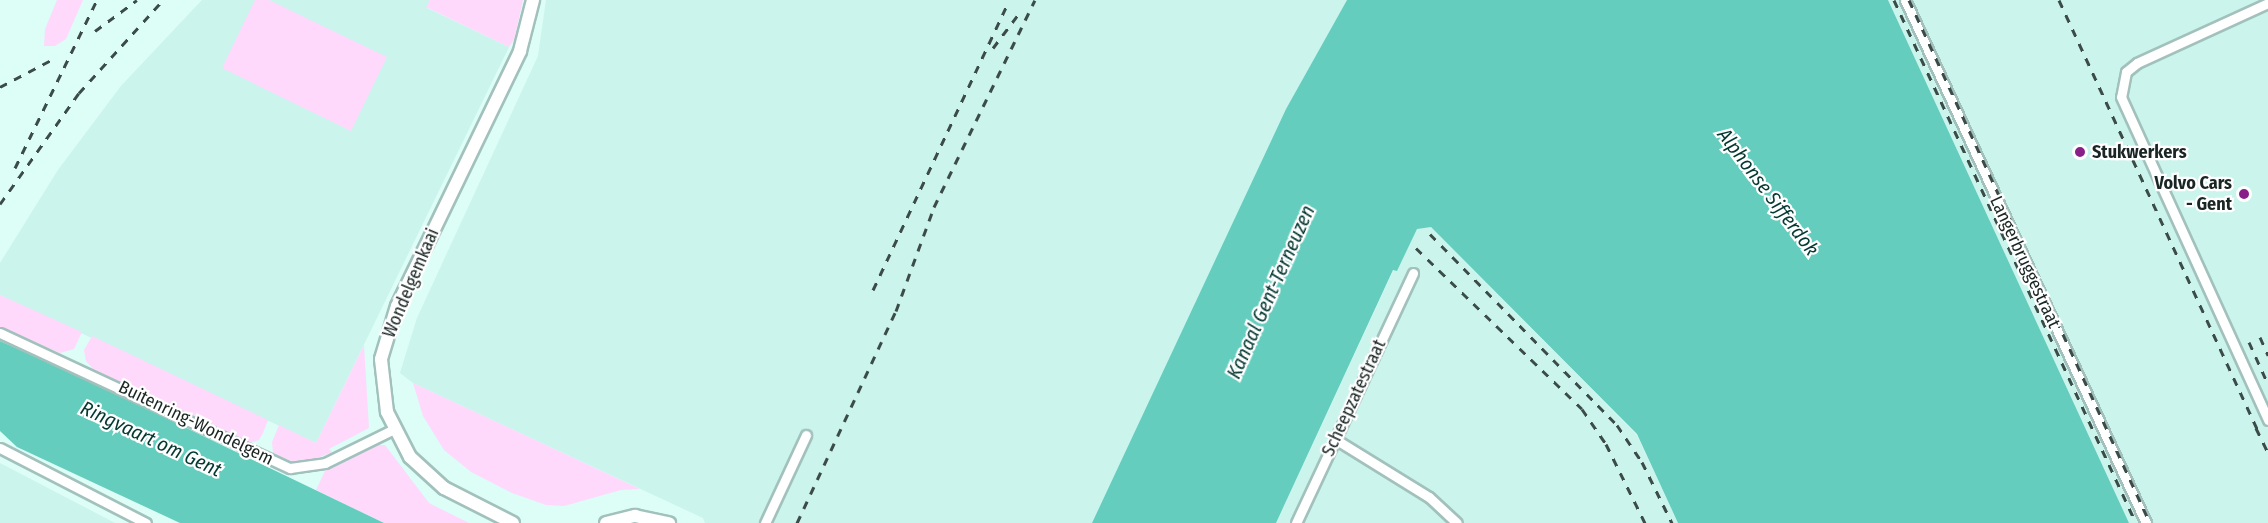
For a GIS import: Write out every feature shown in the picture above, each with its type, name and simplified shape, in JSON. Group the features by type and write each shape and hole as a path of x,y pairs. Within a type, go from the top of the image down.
{"main road":[{"name":"Wondelgemkaai","path":"513,523 432,479 410,457 394,429 381,377 389,325 520,51 533,0"},
{"path":"606,523 635,516 669,523"}],"street":[{"name":"Langerbruggestraat","path":"1905,0 2146,523"},
{"path":"2268,3 2137,63 2126,72 2121,97 2268,420"},
{"name":"Scheepzatestraat","path":"1296,523 1413,273"},
{"name":"Buitenring-Wondelgem","path":"0,333 290,468 325,463 394,429"},
{"path":"765,523 806,435"},
{"path":"1335,439 1429,497 1457,523"},
{"path":"0,448 146,523"}],"shaded area":[{"path":"57,0 83,0 66,39 55,46 44,46 45,29"},
{"path":"202,0 430,0 427,8 509,47 316,443 0,295 0,263 58,170 121,86"},
{"path":"255,0 269,0 387,57 351,131 222,68"},
{"path":"430,0 523,0 514,40 509,47 426,7"},
{"path":"546,0 1347,0 1286,109 1092,523 705,523 703,518 413,383 400,373 417,318 538,56"},
{"path":"1888,0 2268,0 2268,523 2129,523"},
{"path":"1431,227 1637,435 1678,523 1276,523 1394,269 1397,271 1417,228"},
{"path":"0,295 82,332 74,349 60,353 0,327"},
{"path":"92,336 268,420 259,440 249,443 93,369 86,361 84,350"},
{"path":"364,345 369,428 329,449 332,452 301,465 273,453 272,442 279,425 316,443"},
{"path":"413,383 640,489 621,490 564,506 546,505 512,493 471,472 444,450 423,416"},
{"path":"372,445 385,445 429,503 469,523 384,523 316,490 325,471"},
{"path":"0,463 115,523 0,523"}],"water":[{"path":"1347,0 1888,0 2129,523 1678,523 1637,434 1431,227 1417,229 1397,271 1393,270 1276,523 1092,523 1286,109"},
{"name":"Ringvaart om Gent","path":"0,341 72,373 384,523 180,523 17,447 0,431"}],"railway":[{"path":"15,168 97,0"},
{"path":"95,31 137,0"},
{"path":"0,204 79,93 163,0"},
{"path":"797,523 896,311 934,207 1035,0"},
{"path":"1894,0 2136,523"},
{"path":"1909,0 2150,523"},
{"path":"2059,0 2260,435"},
{"path":"873,290 1007,5"},
{"path":"993,48 1020,12"},
{"path":"0,87 53,59"},
{"path":"1430,234 1617,425 1642,462 1672,523"},
{"path":"1416,248 1582,409 1606,444 1645,523"},
{"path":"2260,337 2268,355"},
{"path":"2249,342 2268,384"},
{"path":"2256,428 2268,453"}],"place":[{"name":"Stukwerkers","path":"2080,152"},
{"name":"Volvo Cars - Gent","path":"2244,194"}],"water label":[{"name":"Alphonse Sifferdok","path":"1768,192"},
{"name":"Kanaal Gent-Terneuzen","path":"1271,292"}]}
